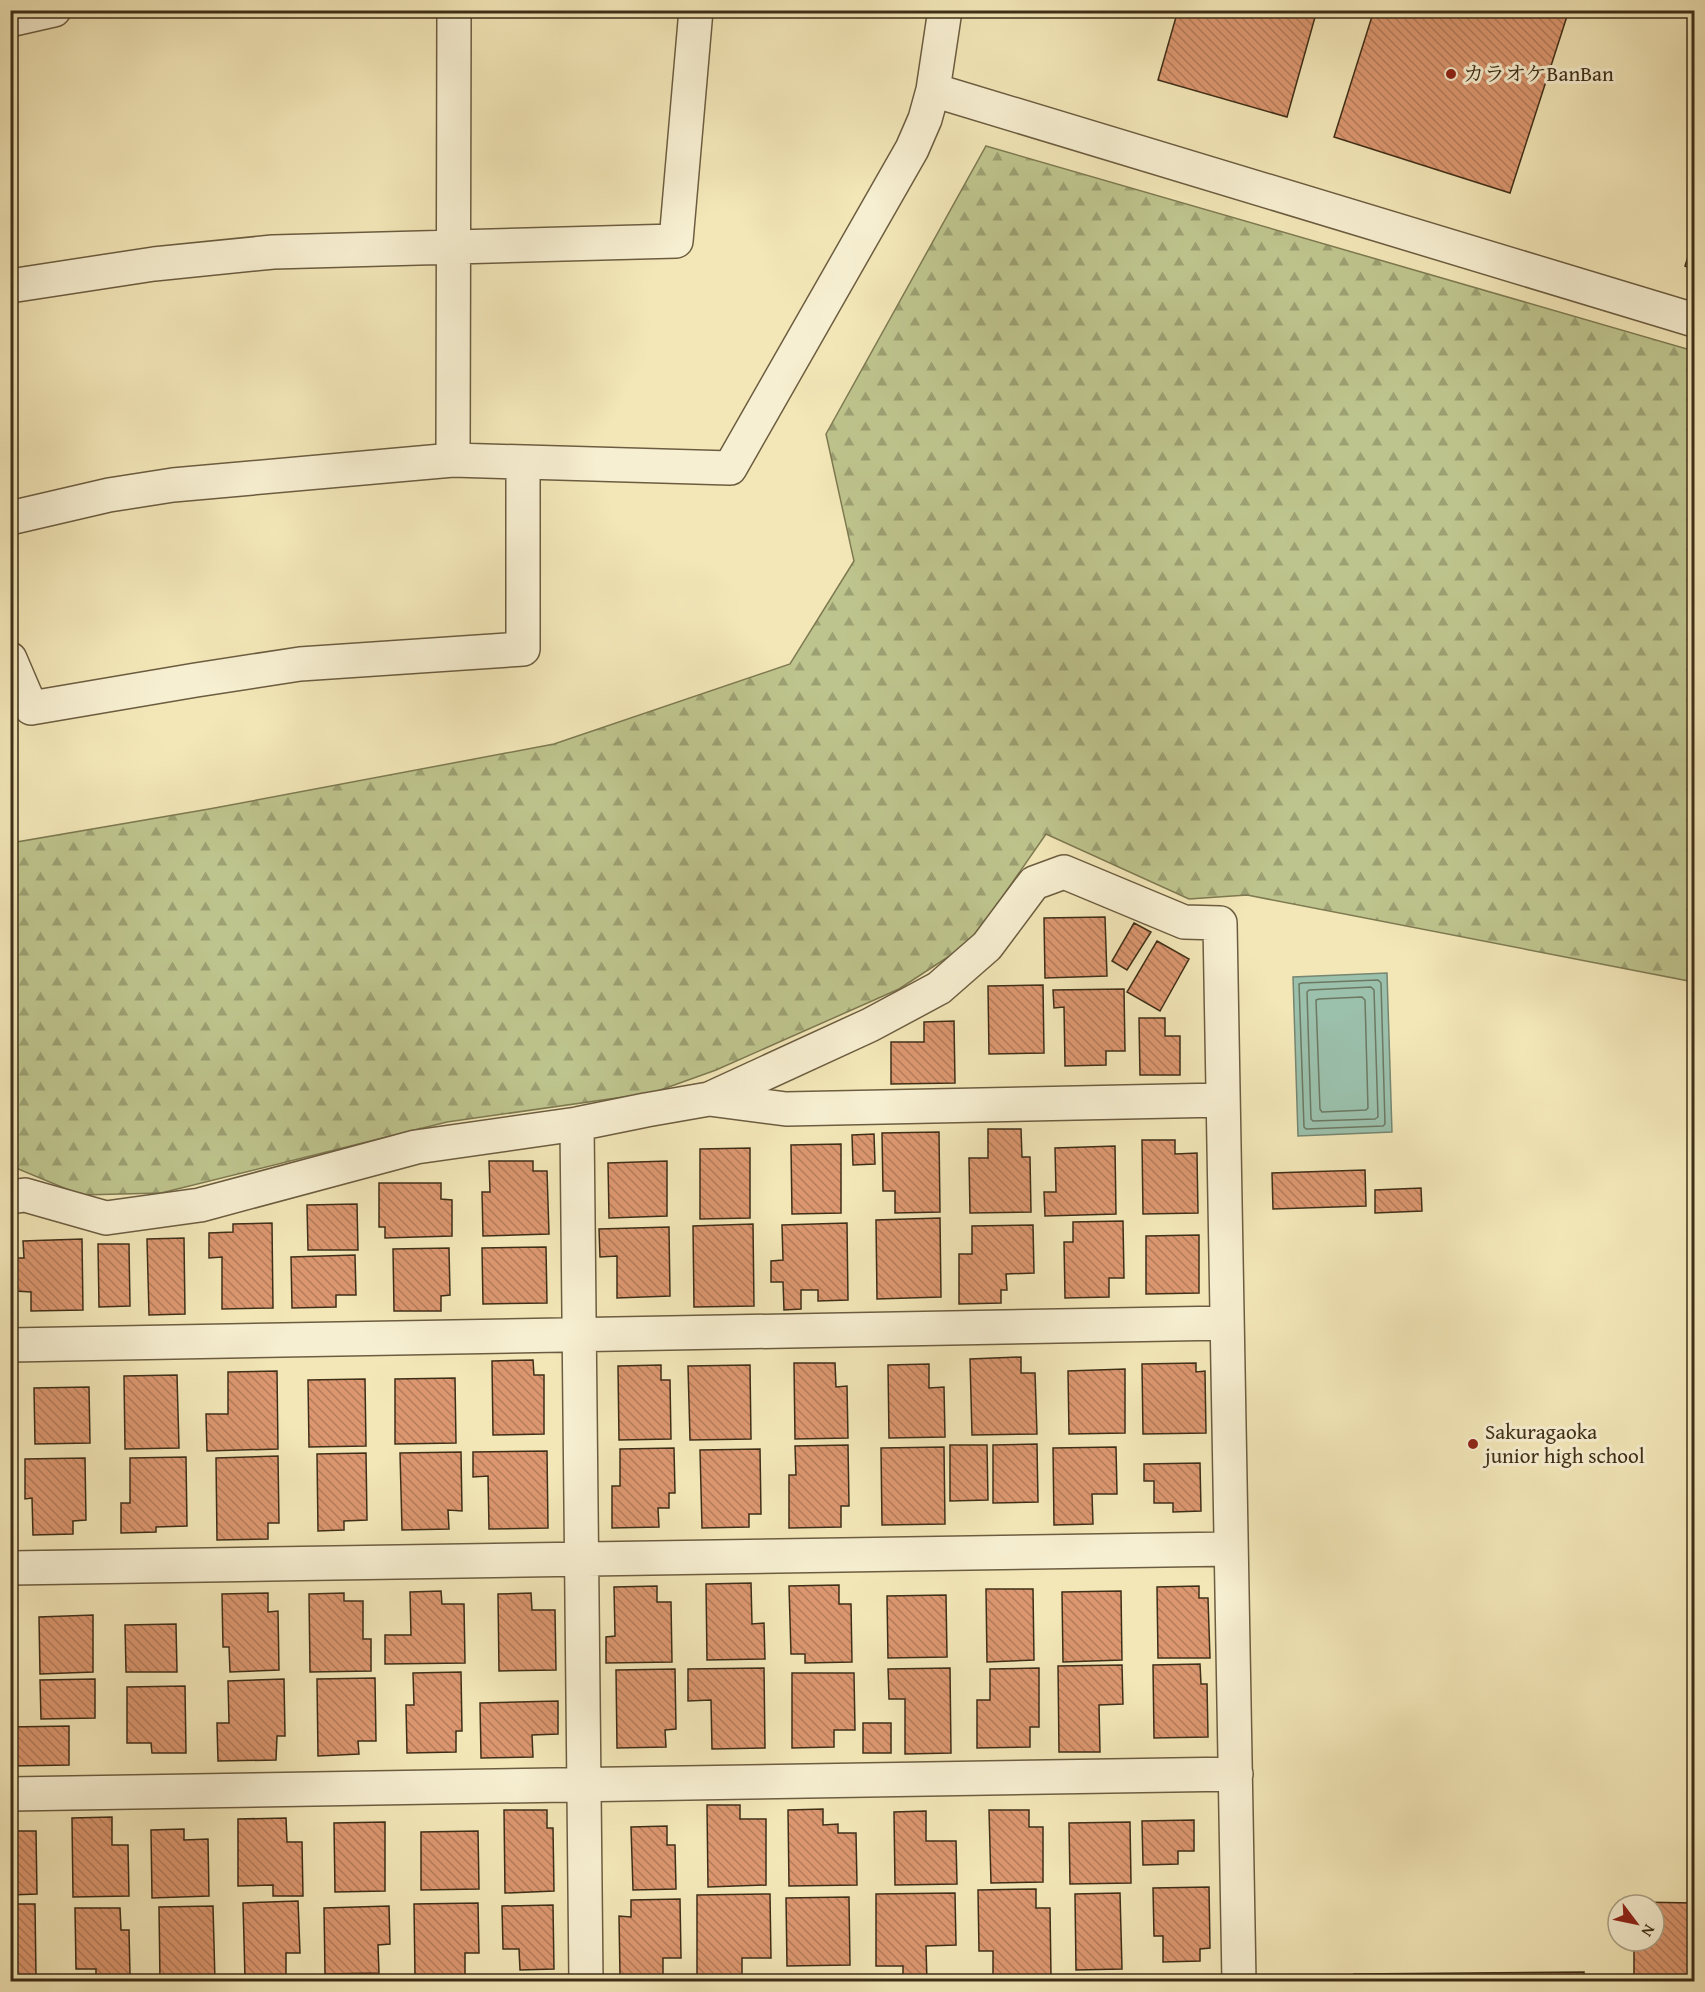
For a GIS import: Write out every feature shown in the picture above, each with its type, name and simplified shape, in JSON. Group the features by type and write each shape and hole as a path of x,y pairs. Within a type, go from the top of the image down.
{"street":[{"path":"10,21 54,10"},
{"path":"453,460 454,10"},
{"path":"10,286 154,264 273,252 676,242 696,10"},
{"path":"10,518 110,495 173,485 453,460 730,468 912,149 925,119 933,90 945,10"},
{"path":"933,90 1695,320"},
{"path":"10,659 31,708 300,664 523,649 524,462"},
{"path":"709,1100 870,1025 939,988 987,946 1034,883 1064,872 1184,922 1220,923 1239,1982"},
{"path":"10,1197 25,1195 106,1218 200,1205 416,1147 578,1124 709,1100 786,1109 1222,1100"},
{"path":"578,1124 586,1982"},
{"path":"10,1345 1227,1323"},
{"path":"10,1568 1231,1549"},
{"path":"10,1794 1236,1774"}],"green space":[{"path":"986,146 1694,351 1694,982 1247,895 1189,899 1046,834 971,942 899,989 716,1070 652,1093 447,1122 161,1193 81,1195 11,1166 11,843 209,809 554,744 790,664 854,561 826,434"}],"water":[{"path":"1387,973 1392,1132 1298,1136 1293,977"}],"building":[{"path":"1178,10 1317,10 1287,117 1158,80"},
{"name":"カラオケBanBan","path":"1374,10 1569,10 1510,193 1334,137"},
{"path":"1694,238 1694,270 1685,266"},
{"path":"1105,917 1107,976 1045,978 1044,918"},
{"path":"1134,923 1151,932 1127,970 1112,961"},
{"path":"1157,941 1189,959 1160,1011 1127,992"},
{"path":"1043,985 1044,1053 989,1054 988,986"},
{"path":"1124,989 1125,1051 1106,1051 1106,1065 1065,1066 1064,1007 1054,1008 1053,990"},
{"path":"1139,1018 1165,1018 1165,1036 1180,1036 1180,1075 1140,1075"},
{"path":"954,1021 955,1083 891,1084 891,1042 924,1042 924,1022"},
{"path":"988,1129 1021,1129 1022,1157 1030,1157 1031,1212 970,1213 969,1158 988,1158"},
{"path":"939,1132 940,1212 895,1213 895,1191 883,1191 882,1133"},
{"path":"874,1134 875,1164 853,1165 852,1135"},
{"path":"1142,1140 1175,1140 1175,1154 1197,1153 1198,1213 1143,1214"},
{"path":"841,1144 841,1213 792,1214 791,1145"},
{"path":"1115,1146 1116,1214 1045,1216 1044,1192 1056,1192 1055,1148"},
{"path":"750,1148 750,1218 700,1219 700,1149"},
{"path":"489,1161 533,1161 533,1171 547,1171 549,1234 483,1236 482,1192 490,1192"},
{"path":"667,1161 667,1216 609,1218 608,1163"},
{"path":"1365,1170 1366,1206 1273,1209 1272,1173"},
{"path":"379,1183 441,1183 441,1199 452,1200 452,1236 385,1238 385,1227 379,1227"},
{"path":"1421,1188 1422,1211 1375,1213 1375,1190"},
{"path":"357,1204 358,1250 308,1250 307,1205"},
{"path":"940,1218 941,1297 877,1299 876,1220"},
{"path":"1123,1221 1124,1278 1109,1278 1109,1297 1065,1298 1064,1242 1073,1242 1073,1222"},
{"path":"272,1223 273,1308 222,1309 222,1257 209,1258 209,1233 233,1232 233,1224"},
{"path":"847,1223 848,1300 818,1301 818,1290 801,1290 801,1309 784,1310 783,1282 771,1282 771,1261 783,1260 782,1225"},
{"path":"753,1224 754,1306 694,1307 693,1226"},
{"path":"1033,1225 1034,1273 1006,1274 1007,1290 1001,1290 1001,1303 959,1304 959,1254 972,1254 972,1226"},
{"path":"669,1227 670,1296 617,1298 617,1256 600,1257 599,1229"},
{"path":"1199,1235 1199,1293 1146,1294 1146,1236"},
{"path":"184,1238 185,1314 149,1315 147,1239"},
{"path":"82,1239 83,1310 31,1311 31,1292 15,1291 15,1258 24,1258 23,1241"},
{"path":"98,1244 129,1244 130,1306 99,1307"},
{"path":"546,1247 547,1303 483,1304 482,1248"},
{"path":"449,1248 450,1295 441,1296 441,1311 394,1311 393,1249"},
{"path":"355,1255 356,1295 336,1295 336,1307 292,1308 291,1257"},
{"path":"1021,1357 1021,1373 1035,1373 1037,1434 972,1435 970,1359"},
{"path":"533,1360 534,1375 544,1375 544,1434 493,1435 492,1361"},
{"path":"794,1363 835,1363 836,1387 847,1386 848,1438 795,1439"},
{"path":"1196,1363 1196,1372 1205,1371 1206,1433 1143,1434 1142,1364"},
{"path":"929,1364 929,1388 944,1387 945,1437 889,1438 888,1365"},
{"path":"661,1365 661,1380 670,1380 671,1439 619,1440 618,1366"},
{"path":"750,1365 751,1439 690,1440 688,1366"},
{"path":"1125,1369 1125,1433 1069,1434 1068,1371"},
{"path":"277,1371 278,1449 207,1451 206,1414 228,1414 228,1372"},
{"path":"177,1375 179,1448 125,1449 124,1376"},
{"path":"455,1378 456,1443 395,1444 395,1379"},
{"path":"365,1379 366,1446 309,1447 308,1380"},
{"path":"89,1387 90,1443 35,1444 34,1388"},
{"path":"1037,1444 1038,1502 993,1503 993,1445"},
{"path":"848,1445 849,1506 841,1506 841,1527 789,1528 789,1475 796,1475 795,1446"},
{"path":"950,1445 987,1445 988,1500 950,1501"},
{"path":"944,1447 945,1524 882,1525 881,1448"},
{"path":"1116,1447 1117,1494 1092,1494 1093,1524 1054,1525 1053,1448"},
{"path":"674,1448 675,1493 669,1493 669,1508 658,1508 659,1527 612,1528 612,1486 620,1486 620,1449"},
{"path":"760,1449 761,1514 749,1514 749,1527 702,1528 700,1450"},
{"path":"547,1451 548,1528 489,1529 488,1476 473,1477 473,1452"},
{"path":"461,1452 462,1511 448,1510 449,1529 402,1530 400,1453"},
{"path":"366,1453 367,1520 344,1521 344,1530 318,1531 317,1454"},
{"path":"278,1456 279,1523 268,1523 268,1539 217,1540 216,1458"},
{"path":"186,1457 187,1526 156,1527 156,1532 121,1533 121,1503 130,1503 130,1458"},
{"path":"85,1458 86,1520 73,1521 73,1534 33,1535 32,1498 25,1499 25,1459"},
{"path":"1200,1463 1201,1511 1173,1512 1173,1503 1154,1503 1154,1481 1144,1481 1144,1464"},
{"path":"751,1583 752,1624 764,1623 765,1659 707,1660 706,1584"},
{"path":"839,1585 839,1604 851,1604 852,1662 805,1663 805,1654 791,1654 789,1586"},
{"path":"657,1586 657,1602 671,1602 672,1662 606,1663 606,1637 615,1636 614,1587"},
{"path":"1199,1586 1199,1598 1208,1598 1210,1658 1158,1658 1157,1587"},
{"path":"986,1589 1033,1589 1034,1660 987,1662"},
{"path":"441,1591 442,1604 464,1604 465,1663 385,1664 385,1635 411,1635 410,1592"},
{"path":"1121,1591 1122,1660 1063,1662 1062,1592"},
{"path":"268,1593 268,1612 278,1611 279,1670 230,1672 229,1647 223,1647 222,1594"},
{"path":"344,1593 344,1601 363,1601 363,1639 371,1639 371,1671 310,1672 309,1594"},
{"path":"531,1593 532,1610 555,1610 556,1670 499,1671 498,1594"},
{"path":"946,1595 947,1657 888,1658 887,1596"},
{"path":"93,1615 93,1672 40,1674 39,1617"},
{"path":"176,1624 177,1672 126,1672 125,1625"},
{"path":"1200,1664 1201,1684 1207,1684 1208,1737 1154,1738 1153,1665"},
{"path":"1122,1665 1123,1704 1099,1705 1100,1752 1059,1752 1058,1666"},
{"path":"764,1668 765,1748 712,1749 711,1700 688,1701 688,1669"},
{"path":"950,1668 951,1753 905,1754 905,1699 889,1699 888,1669"},
{"path":"1039,1668 1039,1727 1030,1727 1030,1747 977,1748 977,1700 990,1700 990,1669"},
{"path":"675,1669 676,1729 665,1730 666,1747 617,1748 616,1670"},
{"path":"461,1672 462,1731 456,1731 456,1752 407,1753 406,1705 414,1705 413,1673"},
{"path":"792,1673 854,1673 855,1730 834,1730 834,1747 792,1748"},
{"path":"375,1678 376,1741 358,1741 359,1754 318,1756 317,1679"},
{"path":"95,1679 95,1718 41,1719 40,1680"},
{"path":"284,1679 285,1736 277,1736 276,1760 218,1761 217,1723 229,1723 228,1681"},
{"path":"185,1686 186,1753 152,1753 151,1743 127,1743 127,1687"},
{"path":"558,1701 558,1734 532,1735 533,1757 481,1758 480,1703"},
{"path":"863,1723 891,1723 891,1753 863,1753"},
{"path":"69,1726 69,1765 11,1766 10,1727"},
{"path":"707,1805 740,1805 740,1819 766,1819 766,1885 708,1887"},
{"path":"823,1809 823,1825 838,1824 838,1833 856,1833 857,1885 789,1886 788,1810"},
{"path":"504,1810 547,1810 547,1828 553,1828 554,1891 505,1893"},
{"path":"989,1810 1029,1810 1029,1827 1043,1827 1043,1882 991,1883"},
{"path":"926,1811 926,1841 956,1841 957,1884 895,1885 894,1812"},
{"path":"112,1817 112,1845 128,1845 129,1896 73,1897 72,1818"},
{"path":"286,1818 287,1842 302,1842 303,1896 273,1896 273,1885 238,1886 238,1819"},
{"path":"1194,1820 1194,1851 1178,1851 1178,1864 1143,1865 1142,1821"},
{"path":"385,1822 385,1891 335,1892 334,1823"},
{"path":"1130,1822 1131,1883 1070,1884 1069,1823"},
{"path":"667,1826 667,1845 675,1845 676,1889 633,1890 631,1827"},
{"path":"184,1829 184,1840 208,1839 209,1896 152,1898 151,1830"},
{"path":"10,1831 36,1831 37,1894 10,1895"},
{"path":"478,1831 479,1889 421,1890 421,1832"},
{"path":"1209,1887 1210,1948 1200,1949 1200,1961 1163,1962 1163,1936 1154,1936 1153,1888"},
{"path":"1036,1889 1036,1908 1050,1908 1051,1976 993,1977 993,1951 979,1951 978,1890"},
{"path":"955,1893 956,1945 926,1946 927,1981 903,1981 903,1966 876,1966 876,1894"},
{"path":"1120,1893 1122,1969 1076,1970 1075,1894"},
{"path":"770,1894 771,1958 742,1958 742,1980 697,1980 697,1895"},
{"path":"849,1897 850,1965 787,1966 786,1898"},
{"path":"680,1899 681,1958 663,1958 663,1975 620,1976 619,1916 631,1917 631,1900"},
{"path":"298,1901 300,1953 286,1953 286,1978 245,1979 243,1903"},
{"path":"478,1903 479,1953 465,1953 465,1976 415,1977 414,1904"},
{"path":"1666,1903 1694,1903 1694,1982 1634,1982 1634,1953 1666,1953"},
{"path":"10,1904 35,1904 36,1977 10,1977"},
{"path":"553,1905 554,1969 520,1970 519,1949 503,1949 502,1906"},
{"path":"213,1906 215,1982 160,1982 159,1907"},
{"path":"389,1906 390,1944 378,1945 379,1973 325,1974 324,1908"},
{"path":"75,1908 120,1908 121,1930 129,1930 130,1975 96,1976 96,1969 76,1969"},
{"path":"1584,1972 1584,1982 1354,1982 1354,1974"}],"place":[{"name":"カラオケBanBan","path":"1451,74"},
{"name":"Sakuragaoka junior high school","path":"1473,1444"}]}
